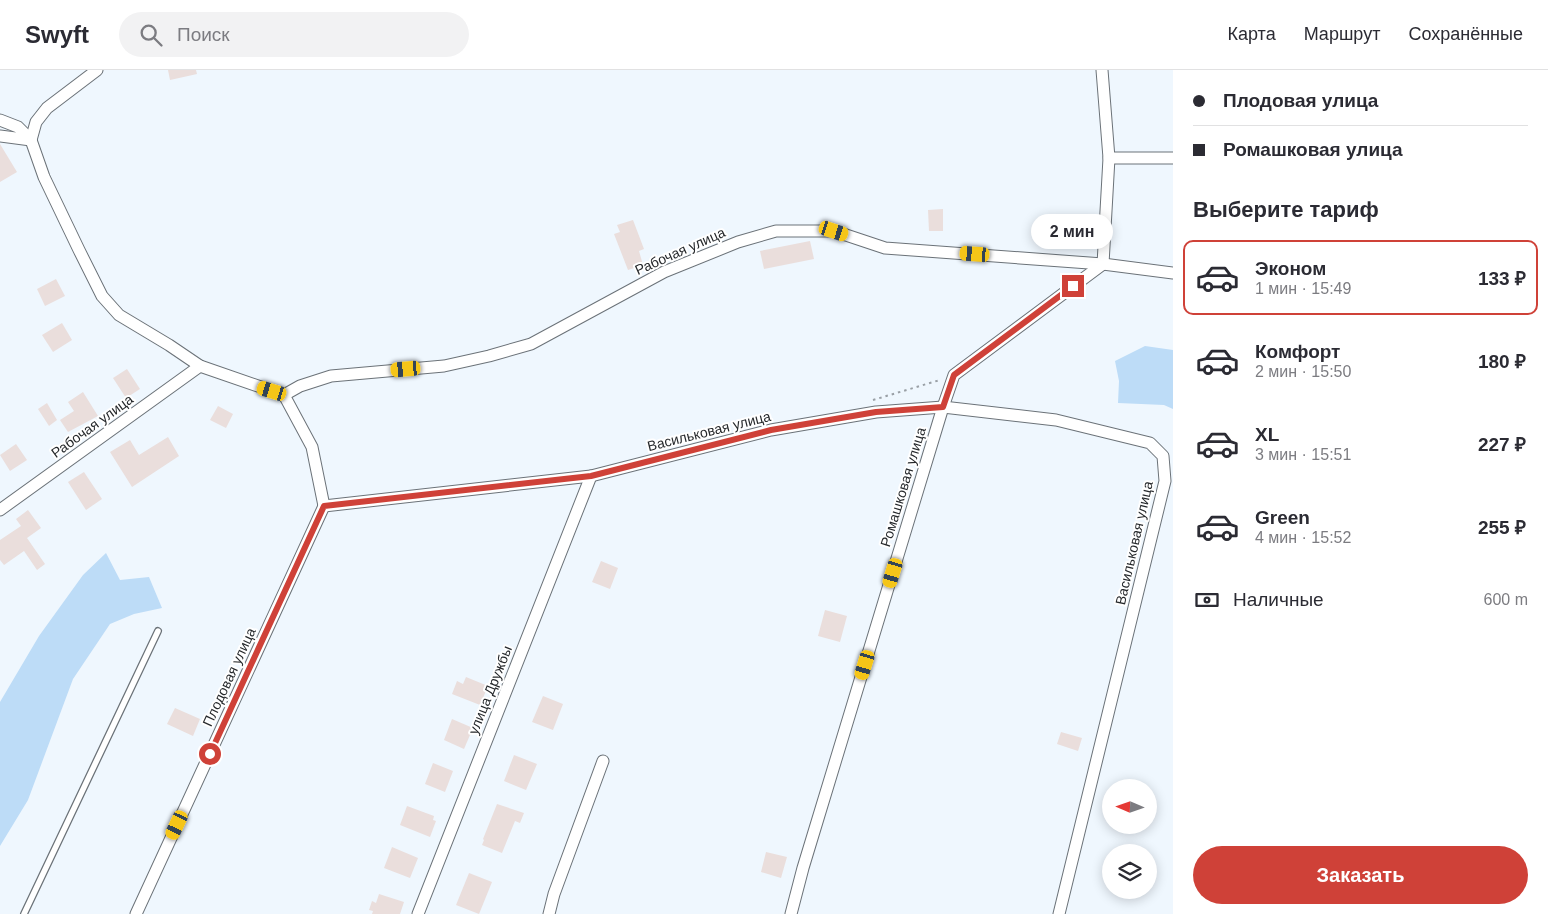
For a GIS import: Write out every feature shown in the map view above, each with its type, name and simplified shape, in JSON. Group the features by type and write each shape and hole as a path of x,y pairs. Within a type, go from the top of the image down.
{"street":[{"path":"31,140 36,122 47,108 97,70"},
{"path":"1102,70 1109,158 1103,264"},
{"path":"0,120 18,127 31,140 44,177 102,296 119,315 200,366 284,395 312,446 324,506"},
{"path":"0,136 31,140"},
{"path":"1109,158 1173,158"},
{"name":"Рабочая улица","path":"284,395 300,386 331,376 444,366 531,344 664,272 738,242 776,231 834,231 885,248 1103,264 1173,273"},
{"name":"Ромашковая улица","path":"791,914 803,868 954,375 1103,264"},
{"name":"Рабочая улица","path":"0,510 200,366"},
{"name":"Васильковая улица","path":"324,506 591,476 771,430 876,412 943,407 1056,420 1150,443 1163,456 1165,481 1059,914"},
{"name":"улица Дружбы","path":"418,914 591,476"},
{"name":"Плодовая улица","path":"136,914 324,506"},
{"path":"549,914 554,894 603,761"}],"lane":[{"path":"24,914 158,631"}],"shaded area":[{"path":"1145,346 1173,350 1173,409 1164,405 1118,403 1119,381 1115,361"},
{"path":"106,553 120,580 149,577 162,608 134,614 110,624 73,679 28,800 0,846 0,702 39,636 83,575"}],"building":[{"path":"168,70 196,70 197,74 170,80"},
{"path":"0,144 17,172 0,182"},
{"path":"943,209 943,231 929,231 928,210"},
{"path":"633,220 644,249 639,251 643,265 628,270 614,234 620,232 617,225"},
{"path":"810,241 814,259 764,269 760,251"},
{"path":"56,279 65,296 45,306 37,289"},
{"path":"62,323 72,340 53,352 42,335"},
{"path":"127,369 140,389 126,398 113,378"},
{"path":"83,392 98,416 68,432 60,420 74,411 68,402"},
{"path":"47,403 57,420 49,426 38,409"},
{"path":"218,406 233,414 226,428 210,420"},
{"path":"168,437 179,456 132,487 110,452 130,440 139,455"},
{"path":"16,444 27,460 10,471 0,455"},
{"path":"84,472 102,499 86,510 68,482"},
{"path":"28,510 41,528 27,538 45,564 37,570 24,551 4,565 0,560 0,540 21,526 16,519"},
{"path":"601,561 618,568 610,589 592,582"},
{"path":"825,610 847,616 840,642 818,636"},
{"path":"466,677 488,686 480,705 452,694 457,681 463,684"},
{"path":"543,696 563,704 553,730 532,722"},
{"path":"175,708 200,719 193,736 167,724"},
{"path":"452,719 473,728 464,749 444,740"},
{"path":"1061,732 1082,738 1078,751 1057,744"},
{"path":"514,755 537,764 526,790 504,781"},
{"path":"433,763 453,771 445,792 425,784"},
{"path":"497,804 524,813 520,823 515,821 502,853 482,845"},
{"path":"407,806 434,816 433,820 436,821 430,837 400,825"},
{"path":"392,847 418,858 410,878 384,868"},
{"path":"766,852 787,857 781,878 761,872"},
{"path":"469,873 492,882 479,914 456,905"},
{"path":"379,894 404,902 400,914 372,914 373,911 369,910 372,901 376,903"}],"route":[{"path":"210,754 324,506 591,476 771,430 876,412 943,407 954,375 1073,286"}]}
